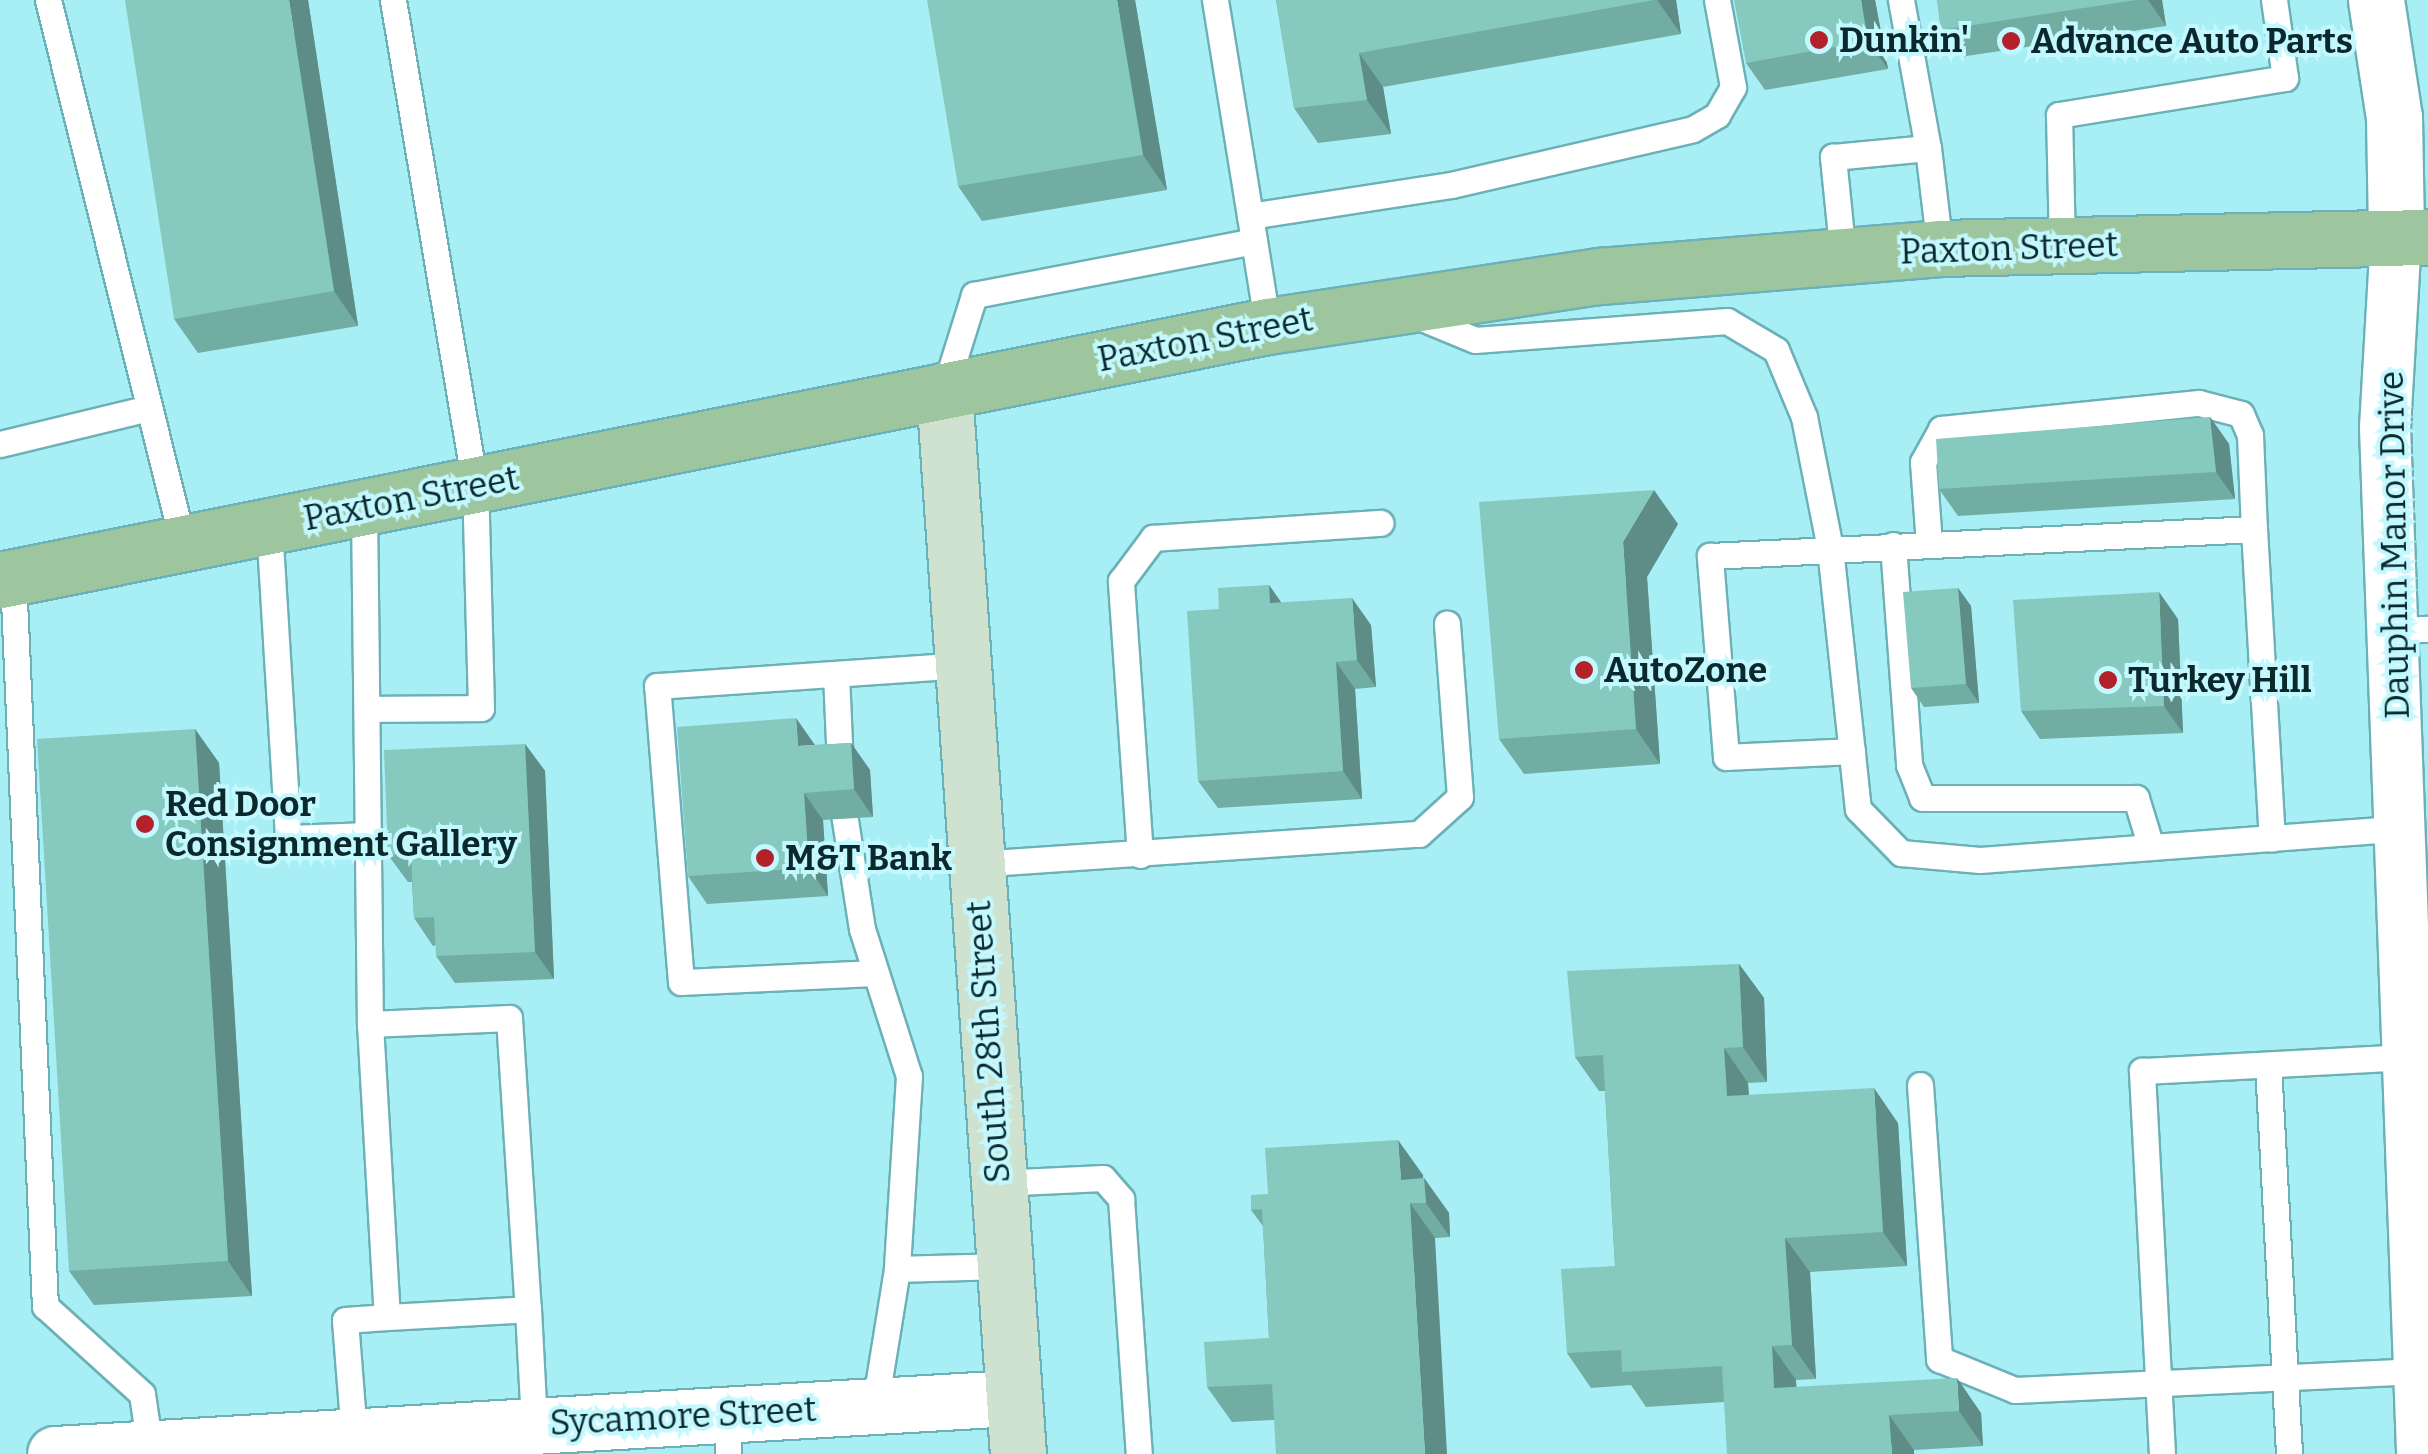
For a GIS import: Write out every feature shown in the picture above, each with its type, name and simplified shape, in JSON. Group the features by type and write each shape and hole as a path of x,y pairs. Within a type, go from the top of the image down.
{"main road":[{"name":"Paxton Street","path":"4,571 183,543 1268,326 1600,276 1940,248 2412,237"},
{"name":"South 28th Street","path":"944,391 1018,1454"}],"street":[{"path":"2376,0 2412,237"},
{"name":"Dauphin Manor Drive","path":"2412,237 2385,428 2411,630 2403,828 2422,1454"},
{"name":"Sycamore Street","path":"55,1454 354,1435 464,1441 534,1424 728,1434 875,1405 1012,1398"}],"lane":[{"path":"48,0 183,543"},
{"path":"370,709 481,708 476,484 393,0"},
{"path":"1215,0 1268,326"},
{"path":"944,391 974,295 1693,129 1716,115 1733,87 1716,0"},
{"path":"1901,0 1928,148 1940,248"},
{"path":"2062,246 2058,115 2285,78 2274,0"},
{"path":"1843,256 1833,156 1928,148"},
{"path":"1394,306 1474,340 1727,321 1760,334 1792,371 1830,548 1858,810 1901,853 1964,860 2403,828"},
{"path":"1929,544 1924,462 1940,429 2200,403 2240,414 2250,434 2272,838"},
{"path":"0,444 150,408"},
{"path":"364,506 370,709 370,1024 388,1317"},
{"path":"1140,855 1121,581 1153,538 1381,523"},
{"path":"269,526 288,838 370,835"},
{"path":"1852,751 1726,757 1710,556 2254,529"},
{"path":"1893,545 1909,765 1922,798 2136,798 2151,847"},
{"path":"4,571 46,1306 142,1394 150,1448"},
{"path":"976,864 1390,841 1443,819 1460,796 1447,623"},
{"path":"873,973 681,982 657,686 962,665"},
{"path":"836,674 840,766"},
{"path":"844,814 873,973 909,1076 898,1270 875,1405"},
{"path":"370,1024 509,1018 534,1424"},
{"path":"2162,1454 2142,1072 2410,1058"},
{"path":"2268,1065 2289,1454"},
{"path":"1920,1084 1939,1359 2015,1390 2420,1370"},
{"path":"998,1183 1103,1178 1121,1199 1138,1454"},
{"path":"898,1270 1002,1266"},
{"path":"354,1435 345,1320 528,1310"}],"building":[{"path":"125,0 289,0 334,291 174,319"},
{"path":"927,0 1117,0 1143,155 958,186"},
{"path":"1276,0 1654,0 1359,53 1367,100 1294,108"},
{"path":"1734,0 1861,0 1868,41 1746,63"},
{"path":"1937,0 2136,0 1941,30"},
{"path":"2210,417 2216,472 1939,489 1936,439"},
{"name":"AutoZone","path":"1654,490 1623,542 1636,729 1499,739 1479,502"},
{"path":"1269,585 1270,603 1352,598 1357,660 1336,662 1343,771 1198,781 1187,611 1219,609 1218,588"},
{"path":"1958,588 1966,684 1911,688 1903,592"},
{"name":"Turkey Hill","path":"2159,592 2164,706 2021,711 2013,600"},
{"name":"M&T Bank","path":"796,718 798,746 851,743 854,789 804,793 809,868 688,876 677,727"},
{"path":"195,729 228,1261 69,1271 37,739"},
{"path":"525,744 535,952 436,956 434,917 414,918 411,854 388,855 384,750"},
{"path":"1739,964 1743,1047 1724,1048 1727,1096 1874,1088 1883,1232 1785,1238 1792,1345 1772,1346 1774,1388 1957,1378 1959,1411 1889,1415 1892,1454 1727,1454 1722,1366 1622,1372 1621,1350 1567,1353 1561,1269 1615,1266 1603,1055 1575,1057 1567,971"},
{"path":"1398,1140 1401,1180 1424,1178 1426,1203 1410,1203 1425,1454 1276,1454 1272,1384 1207,1387 1204,1342 1269,1338 1262,1209 1251,1210 1251,1195 1268,1194 1265,1148"}],"place":[{"name":"Dunkin'","path":"1819,40"},
{"name":"Advance Auto Parts","path":"2011,41"},
{"name":"AutoZone","path":"1584,670"},
{"name":"Turkey Hill","path":"2108,680"},
{"name":"Red Door Consignment Gallery","path":"145,824"},
{"name":"M&T Bank","path":"765,858"}]}
